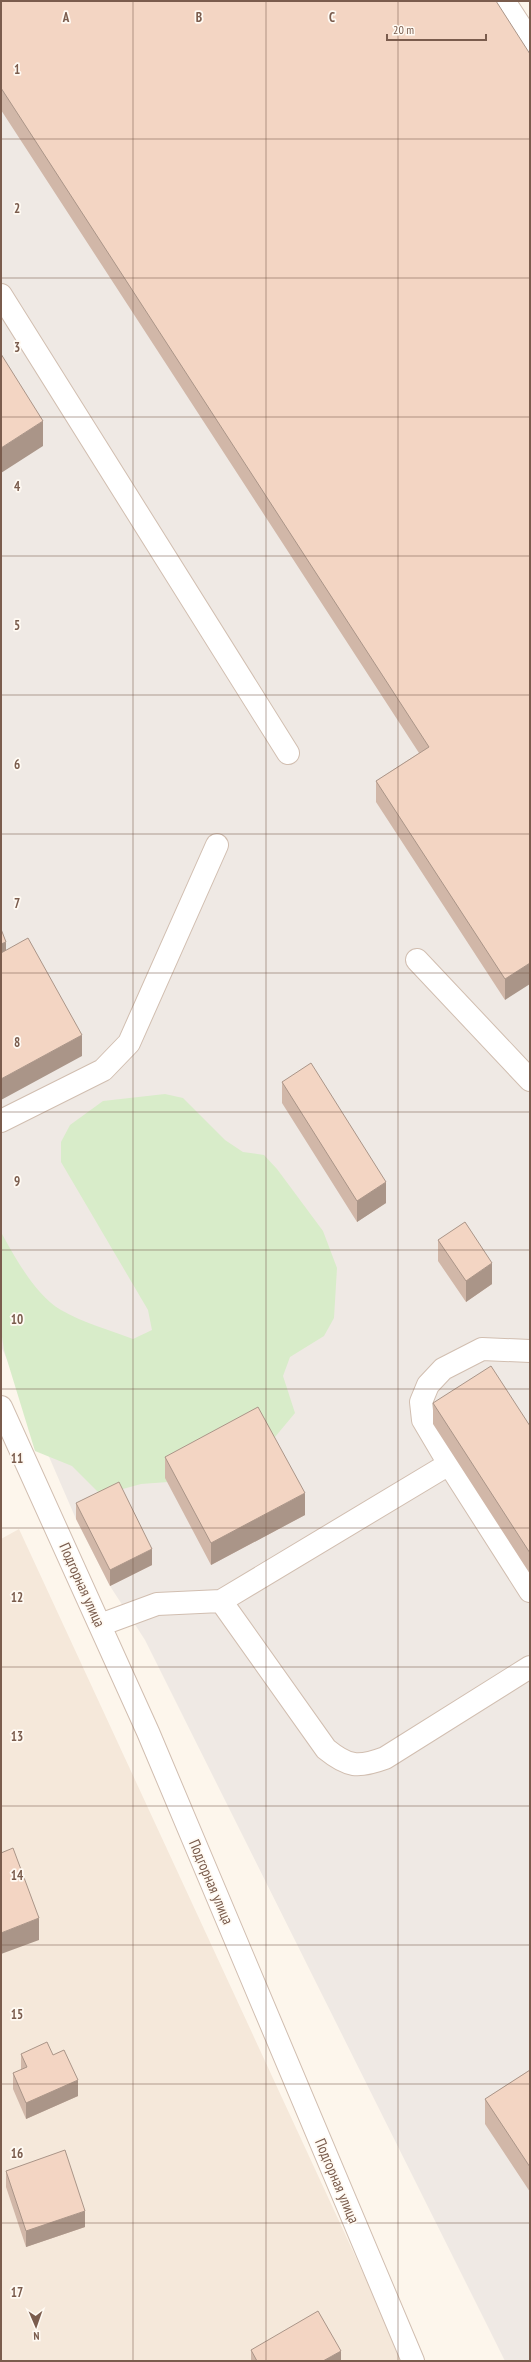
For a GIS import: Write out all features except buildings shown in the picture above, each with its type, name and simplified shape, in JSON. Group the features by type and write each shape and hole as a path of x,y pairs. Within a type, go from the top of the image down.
{"street":[{"path":"504,1 530,41"},
{"path":"1,294 288,753"},
{"path":"1,1121 103,1070 128,1043 217,845"},
{"path":"417,960 530,1080"},
{"path":"530,1351 482,1349 443,1369 428,1385 421,1402 423,1420 449,1464 530,1591"},
{"name":"Подгорная улица","path":"1,1407 148,1732 413,2361"},
{"path":"100,1625 157,1604 221,1601 449,1464"},
{"path":"221,1601 326,1749 339,1759 352,1765 369,1764 385,1758 530,1667"}],"shaded area":[{"path":"1,1 530,75 530,2361 505,2361 145,1640 110,1586 76,1519 1,1346"},
{"path":"19,1529 404,2361 1,2361 1,1539"}],"green space":[{"path":"165,1094 183,1098 225,1140 243,1152 264,1155 277,1169 323,1231 337,1268 334,1318 324,1336 290,1357 283,1376 295,1413 270,1443 222,1478 141,1484 101,1495 72,1466 35,1451 4,1350 1,1330 1,1232 26,1275 52,1304 61,1310 87,1323 133,1339 152,1330 148,1310 61,1162 61,1142 70,1125 103,1101"}]}
